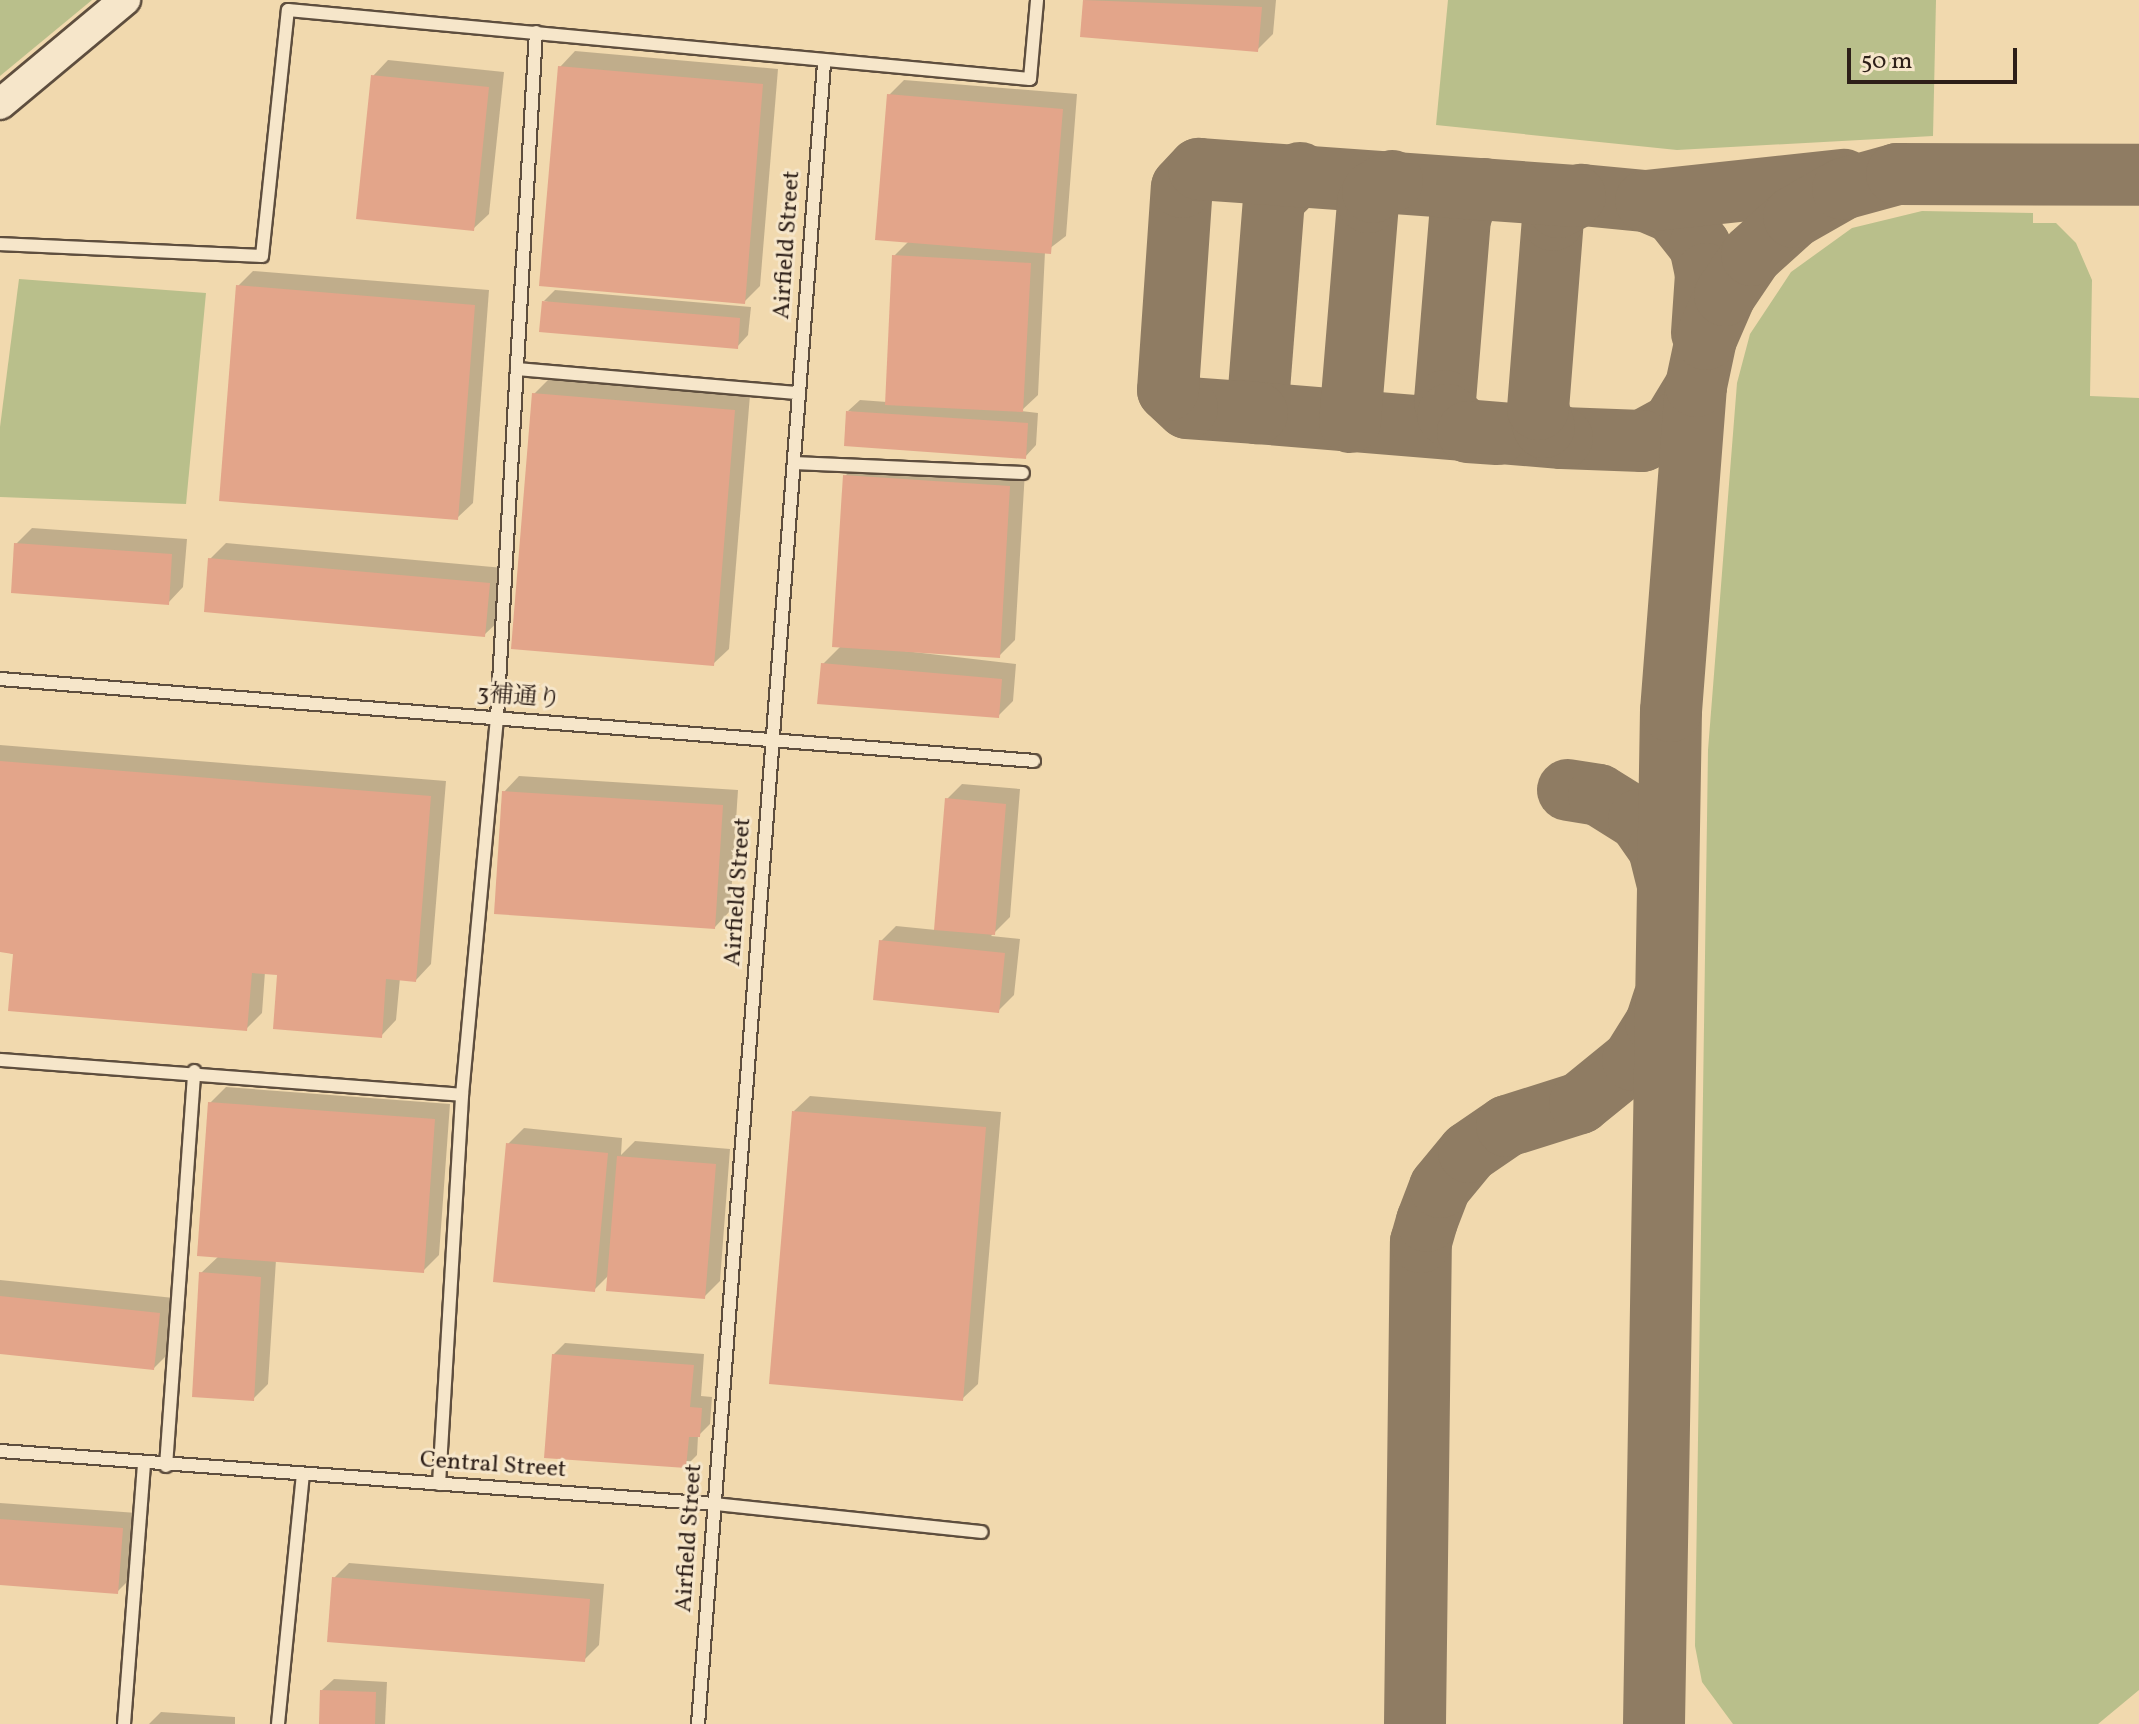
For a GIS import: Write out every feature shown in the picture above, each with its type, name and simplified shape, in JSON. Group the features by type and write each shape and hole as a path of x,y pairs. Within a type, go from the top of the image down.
{"street":[{"path":"0,104 125,0"}],"lane":[{"path":"0,244 262,256 288,10 536,32 824,63 1030,79 1037,0"},
{"path":"439,1484 462,1095 497,718 536,32"},
{"name":"Airfield Street","path":"698,1724 824,63"},
{"path":"517,369 799,393"},
{"path":"794,463 1023,473"},
{"name":"3補通り","path":"0,679 1034,761"},
{"path":"0,1060 194,1071 462,1095"},
{"path":"166,1466 194,1071"},
{"name":"Central Street","path":"0,1451 166,1466 715,1504 982,1532"},
{"path":"124,1724 144,1464"},
{"path":"278,1724 303,1474"}],"green space":[{"path":"0,0 92,0 0,76"},
{"path":"1448,0 1936,0 1933,136 1677,150 1436,125"},
{"path":"1922,211 2033,213 2033,223 2056,223 2076,243 2092,280 2090,396 2139,398 2139,1690 2098,1724 1733,1724 1702,1682 1695,1646 1708,750 1737,383 1750,334 1791,272 1852,228"},
{"path":"19,279 206,293 186,504 0,497 0,427"}],"building":[{"path":"1083,0 1262,7 1258,52 1080,37"},
{"path":"558,66 763,84 745,304 539,286"},
{"path":"371,75 489,87 474,231 356,219"},
{"path":"887,94 1063,109 1051,254 875,240"},
{"path":"892,255 1031,263 1023,412 885,405"},
{"path":"236,285 475,305 458,520 219,501"},
{"path":"542,301 740,318 738,349 539,332"},
{"path":"532,393 735,410 714,666 511,649"},
{"path":"846,411 1028,423 1026,459 844,446"},
{"path":"843,475 1010,486 1000,658 832,647"},
{"path":"14,543 172,554 169,605 11,593"},
{"path":"208,558 490,583 485,637 204,612"},
{"path":"821,663 1002,679 999,718 817,704"},
{"path":"0,761 431,796 416,982 386,979 382,1038 273,1029 277,975 252,973 247,1031 8,1011 13,954 0,952"},
{"path":"502,791 723,805 715,929 494,914"},
{"path":"945,798 1006,804 995,935 934,930"},
{"path":"879,940 1005,953 999,1013 873,1000"},
{"path":"208,1102 435,1119 424,1273 197,1256"},
{"path":"792,1111 986,1127 963,1401 769,1384"},
{"path":"506,1143 608,1153 595,1292 493,1282"},
{"path":"617,1156 716,1164 705,1299 606,1291"},
{"path":"199,1272 261,1277 254,1401 192,1397"},
{"path":"0,1296 160,1313 154,1370 0,1354"},
{"path":"552,1354 694,1365 690,1407 702,1408 700,1437 689,1437 686,1468 544,1458"},
{"path":"0,1519 123,1528 118,1594 0,1585"},
{"path":"332,1577 590,1599 585,1662 327,1642"},
{"path":"320,1690 376,1692 375,1724 319,1724"}],"taxiway":[{"path":"1257,413 1187,408 1168,390 1182,187 1199,169 1575,196"},
{"path":"1300,173 1274,199 1257,413 1562,438"},
{"path":"1654,1724 1671,711 1696,386 1706,339 1725,295 1752,255 1794,217 1843,189 1897,174 2139,175"},
{"path":"1696,386 1673,424 1642,441 1562,438 1544,427 1538,409 1553,220 1558,207 1582,195 1646,201 1844,180"},
{"path":"1350,422 1368,202 1373,192 1392,181"},
{"path":"1484,189 1467,199 1460,218 1445,401 1448,415 1468,432 1497,434"},
{"path":"1646,201 1674,213 1700,246 1706,274 1702,333"},
{"path":"1568,790 1599,795 1639,820 1659,849 1667,882"},
{"path":"1415,1724 1421,1242 1427,1221 1440,1187 1469,1152 1507,1126 1580,1103 1633,1060 1656,1023 1664,998"}]}
